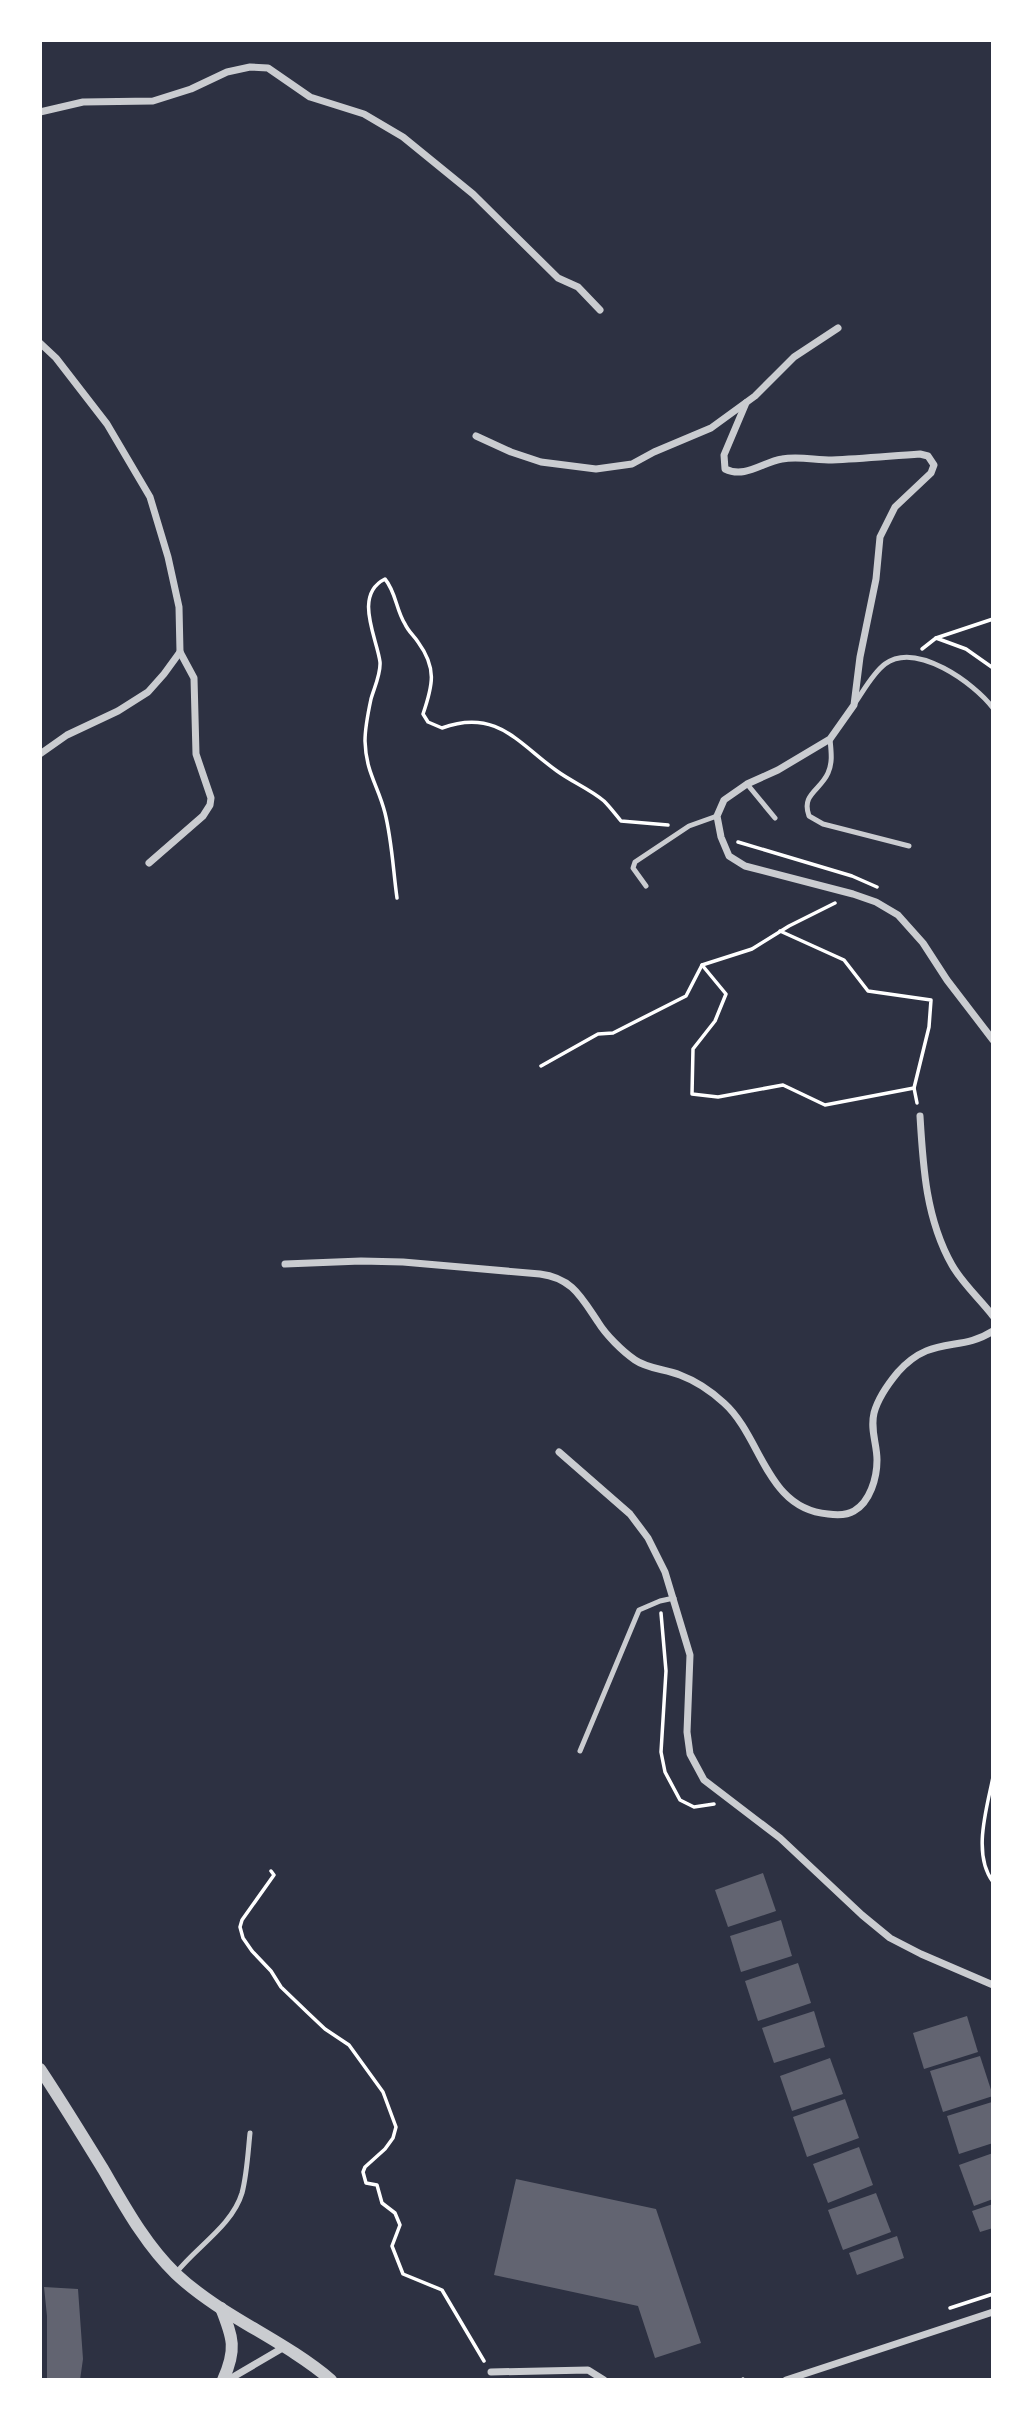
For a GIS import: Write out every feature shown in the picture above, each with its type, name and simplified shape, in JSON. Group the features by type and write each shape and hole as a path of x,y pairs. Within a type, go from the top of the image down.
{"street":[{"path":"40,112 83,102 153,101 191,89 227,72 250,67 268,68 310,97 364,114 411,142 474,194 558,278 578,287 600,310"},
{"path":"477,436 541,462 587,468 632,464 711,428 746,403 794,357 838,328"},
{"path":"40,343 57,358 107,424 150,497 168,557 179,607 180,652 194,678 196,754 211,798 210,805 203,816 149,863"},
{"path":"746,403 724,455 725,469 733,473 744,472 788,457 830,460 920,454 928,456 933,465 931,473 895,507 880,537 876,579 860,657 854,705 830,739 724,800 717,816 721,837 729,856 745,866 853,894 876,902 898,915 923,943 947,980 993,1040"},
{"path":"40,754 67,735 118,711 148,692 180,652"},
{"path":"920,1116 924,1182 937,1234 953,1266 993,1316"},
{"path":"285,1264 403,1262 540,1274 560,1279 578,1291 599,1324 635,1360 691,1379 727,1405 747,1430 768,1474 784,1493 817,1513 832,1515 849,1514 858,1509 869,1496 877,1459 874,1415 885,1389 896,1374 909,1360 932,1347 979,1338 993,1331"},
{"path":"559,1452 629,1514 648,1538 674,1598 690,1655 687,1732 690,1754 704,1780 780,1838 890,1938 993,1985"},
{"path":"40,2069 137,2227 176,2273 221,2308 287,2346 331,2380"},
{"path":"221,2308 231,2332 233,2348 225,2380"},
{"path":"786,2380 993,2312"},
{"path":"225,2380 287,2346"},
{"path":"491,2372 589,2370 604,2380"}],"lane":[{"path":"854,705 885,664 899,657 913,656 943,668 977,692 993,708"},
{"path":"830,739 832,758 828,773 807,800 806,809 810,817 823,824 909,846"},
{"path":"747,785 775,818"},
{"path":"646,886 633,868 635,862 689,826 717,816"},
{"path":"580,1751 639,1611 674,1598"},
{"path":"176,2273 187,2258 230,2217 242,2194 250,2133"}],"path":[{"path":"397,898 386,819 366,765 365,741 366,720 380,664 369,621 371,596 377,583 385,579 392,588 405,625 419,642 431,664 432,687 423,714 428,722 442,728 458,722 498,727 519,738 536,756 603,800 621,821 689,826"},
{"path":"913,656 936,638 993,620"},
{"path":"936,638 966,649 993,667"},
{"path":"541,1066 598,1034 613,1033 686,996 702,965 752,949 780,931 853,894"},
{"path":"702,965 726,994 715,1021 693,1049 692,1094 718,1097 783,1085 825,1105 914,1088 929,1027 931,1000 868,991 844,960 780,931"},
{"path":"993,1777 982,1846 988,1875 993,1882"},
{"path":"271,1871 274,1875 242,1920 240,1927 243,1938 282,1987 325,2029 349,2045 383,2092 396,2127 386,2148 365,2167 363,2178 366,2183 377,2185 382,2203 395,2213 400,2225 392,2246 402,2274 442,2290 491,2372"},
{"path":"950,2308 993,2294"}],"building":[{"path":"763,1873 776,1911 728,1927 715,1890"},
{"path":"781,1920 792,1956 741,1972 730,1936"},
{"path":"798,1963 811,2003 758,2021 745,1981"},
{"path":"814,2011 825,2047 774,2063 762,2028"},
{"path":"967,2016 978,2052 924,2069 913,2033"},
{"path":"980,2056 993,2096 943,2112 930,2071"},
{"path":"830,2058 843,2094 792,2111 780,2076"},
{"path":"845,2099 859,2138 807,2157 793,2117"},
{"path":"992,2102 993,2143 959,2154 947,2116"},
{"path":"859,2147 873,2185 828,2203 813,2164"},
{"path":"993,2153 993,2199 974,2206 959,2165"},
{"path":"516,2179 656,2209 701,2343 655,2358 638,2306 494,2275"},
{"path":"876,2193 891,2232 843,2250 828,2210"},
{"path":"993,2204 993,2228 980,2232 972,2211"},
{"path":"897,2236 904,2258 857,2275 849,2253"},
{"path":"44,2287 78,2289 83,2359 80,2380 47,2380"}]}
